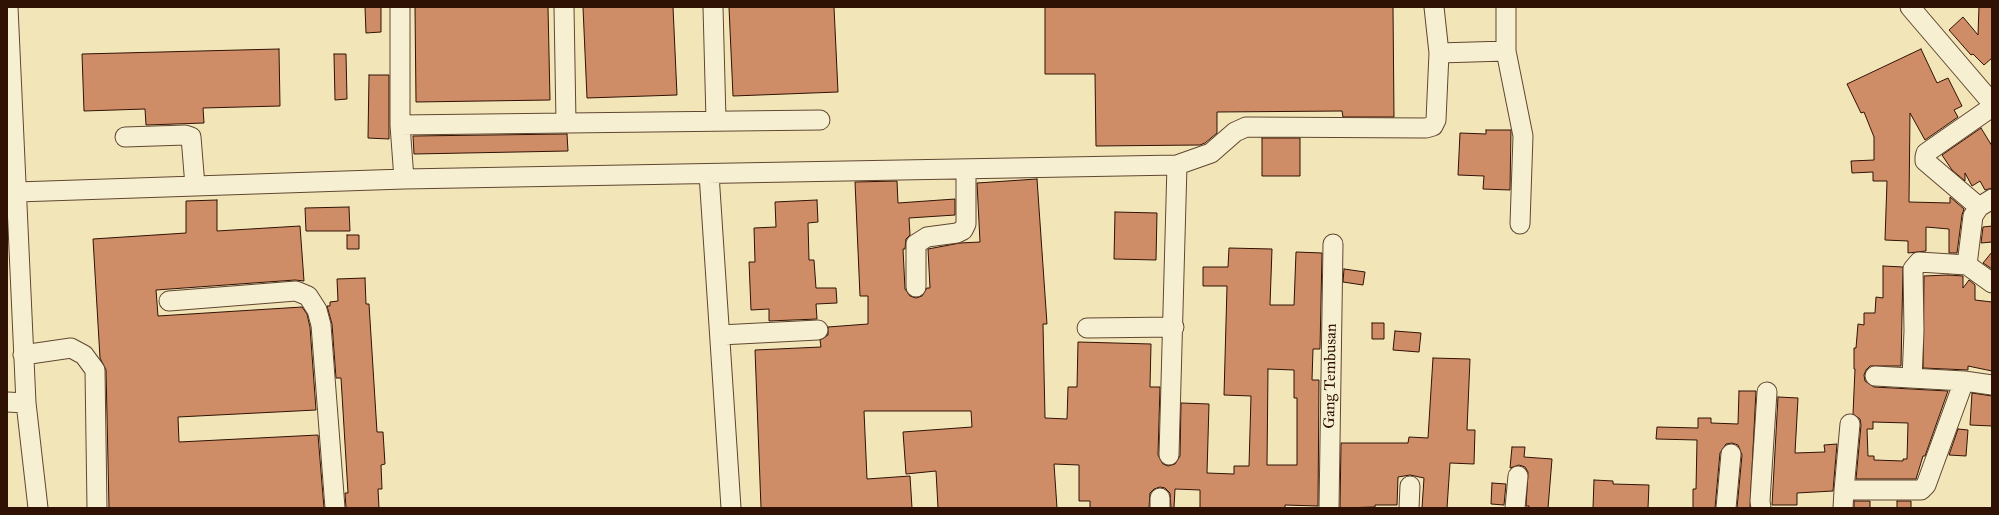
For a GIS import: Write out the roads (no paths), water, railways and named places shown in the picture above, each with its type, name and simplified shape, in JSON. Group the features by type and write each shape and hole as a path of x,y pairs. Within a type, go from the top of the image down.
{"street":[{"path":"8,7 17,192 18,345 38,508"},
{"path":"400,7 400,125 404,179"},
{"path":"564,7 566,122"},
{"path":"712,7 716,120"},
{"path":"17,192 404,179 1177,165 1211,153 1235,132 1246,127 1426,128 1433,126 1436,120 1439,53 1434,7"},
{"path":"1506,7 1506,51 1523,136 1520,224"},
{"path":"1910,7 1992,103"},
{"path":"1439,53 1506,51"},
{"path":"1967,265 1972,216 1985,203 1925,161 1924,157 1926,153 1992,107"},
{"path":"400,125 716,120 820,120"},
{"path":"125,137 185,135 191,137 194,186"},
{"path":"1169,455 1174,327 1177,165"},
{"path":"916,287 916,244 927,237 957,233 963,230 966,224 966,169"},
{"path":"709,174 731,508"},
{"name":"Gang Tembusan","path":"1329,508 1333,244"},
{"path":"1912,378 1914,331 1913,269 1915,264 1919,262 1967,265 1992,283"},
{"path":"169,301 296,291 308,296 317,310 321,325 335,508"},
{"path":"1087,328 1174,327"},
{"path":"720,335 818,330"},
{"path":"18,345 70,348 84,355 95,370 97,508"},
{"path":"1875,376 1964,381 1992,385"},
{"path":"1850,424 1844,499 1921,490 1924,488 1964,381"},
{"path":"1761,508 1760,501 1767,392"},
{"path":"7,402 26,403"},
{"path":"1726,508 1731,454"},
{"path":"1515,508 1518,476"},
{"path":"1409,508 1410,486"}]}
